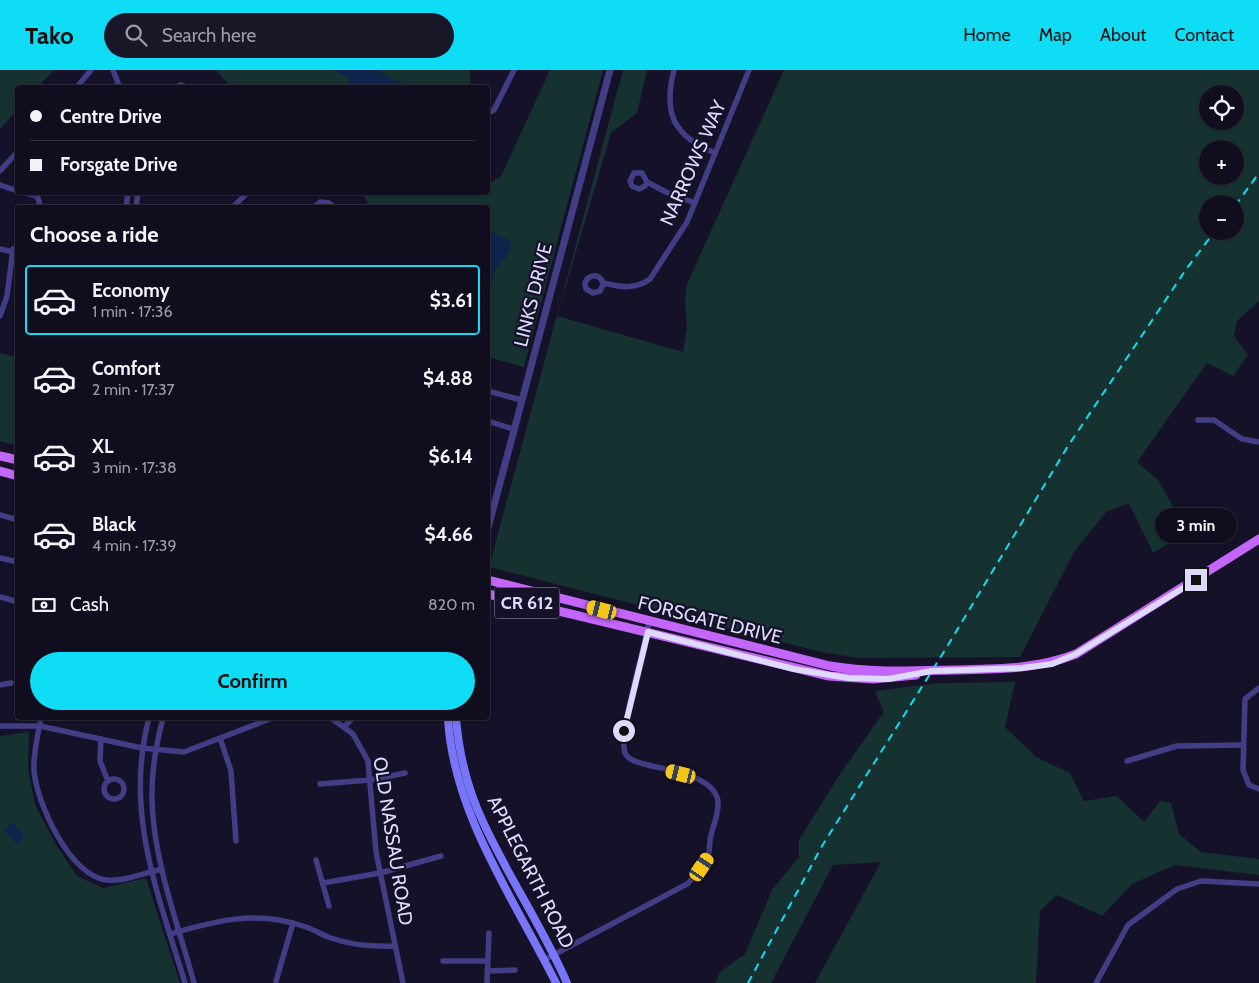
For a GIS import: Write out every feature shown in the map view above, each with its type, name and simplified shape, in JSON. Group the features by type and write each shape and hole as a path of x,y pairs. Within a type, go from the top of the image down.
{"main road":[{"path":"0,456 15,459"},
{"path":"0,472 15,475"},
{"name":"FORSGATE DRIVE","path":"490,581 830,666 928,672 1022,668 1060,660 1112,633 1259,539"},
{"name":"FORSGATE DRIVE","path":"490,594 828,676 888,679 928,672"},
{"name":"APPLEGARTH ROAD","path":"448,720 451,752 470,817 556,983"},
{"name":"APPLEGARTH ROAD","path":"456,720 462,764 483,823 555,955 567,983"}],"street":[{"path":"79,85 92,70"},
{"path":"113,70 118,85"},
{"path":"490,112 494,110 514,70"},
{"name":"LINKS DRIVE","path":"490,520 610,70"},
{"path":"674,70 669,98 670,113 678,129 689,140 715,153"},
{"name":"NARROWS WAY","path":"603,285 600,291 593,293 586,289 585,283 588,278 594,275 600,277 603,283 633,287 642,285 650,279 687,222 749,70"},
{"path":"0,171 15,154"},
{"path":"647,182 666,192 695,202"},
{"path":"0,185 15,191"},
{"path":"235,205 245,195"},
{"path":"315,205 324,202 329,205"},
{"path":"0,316 7,296 15,251 2,249"},
{"path":"0,288 8,283"},
{"path":"490,392 521,400"},
{"path":"1198,420 1214,420 1242,439 1259,442"},
{"path":"490,422 513,429"},
{"path":"0,515 15,519"},
{"path":"0,558 15,561"},
{"path":"0,597 15,601"},
{"path":"544,960 687,884 696,876 708,858 718,803 716,795 710,786 700,780 639,763 629,759 625,753 624,731 649,622"},
{"path":"0,685 11,683"},
{"path":"1259,688 1245,699 1243,745 1243,770 1245,778 1249,784 1259,789"},
{"path":"42,720 34,769 36,785 42,806 74,861 83,870 105,880 119,880 162,869"},
{"path":"149,720 142,748 139,802 144,841 151,872 185,983"},
{"path":"162,720 155,750 152,801 162,869 194,983"},
{"path":"0,726 40,726 142,748 184,752 267,720"},
{"name":"OLD NASSAU ROAD","path":"334,720 345,726 353,734 368,761 380,873 402,983"},
{"path":"345,726 351,720"},
{"path":"101,738 100,761 108,781"},
{"path":"220,738 231,770 236,841"},
{"path":"1127,761 1159,749 1177,746 1243,745"},
{"path":"320,784 370,780 405,773"},
{"path":"323,883 380,873 441,856"},
{"path":"316,860 329,906"},
{"path":"1096,983 1128,925 1177,889 1200,881 1259,884"},
{"path":"170,934 223,919 246,917 293,923 330,938 354,944 373,947 395,946"},
{"path":"276,981 293,923"},
{"path":"487,983 489,933"},
{"path":"443,961 487,961"},
{"path":"487,971 515,970"}],"green space":[{"path":"0,70 54,70 40,85 15,85 15,112 0,129"},
{"path":"216,70 470,70 471,85 229,85"},
{"path":"550,70 603,70 524,367 490,358 490,205 368,205 364,195 490,195 490,183 501,176"},
{"path":"623,70 647,70 637,113 611,133 557,316 683,352 687,327 685,300 687,284 784,70 1259,70 1259,301 1237,321 1234,336 1248,355 1233,376 1207,363 1137,462 1158,480 1188,532 1153,553 1129,503 1106,512 1074,552 1020,657 859,658 821,652 490,567 490,563"},
{"path":"0,353 15,357 15,445 0,441"},
{"path":"1015,682 1005,727 1036,757 1070,773 1084,801 1117,796 1144,822 1160,801 1171,803 1179,834 1201,852 1259,859 1259,875 1175,865 1132,884 1102,916 1057,895 1040,911 1036,983 815,983 881,862 833,865 771,983 715,983 720,972 745,954 772,890 799,857 799,840 840,774 884,712 875,691 938,683"},
{"path":"29,732 28,768 35,805 56,845 77,876 103,888 146,878 180,983 0,983 0,736"}],"water":[{"path":"332,70 378,70 388,77 409,85 351,85 348,77"},
{"path":"490,230 498,236 510,240 511,244 509,252 495,271 490,289"},
{"path":"13,822 25,837 17,844 4,830"}],"railway":[{"path":"1243,195 1259,173"},
{"path":"748,983 822,846 945,650 1068,446 1187,268 1208,240"}],"route":[{"path":"624,731 648,632 794,669 848,678 888,679 932,671 1022,668 1052,664 1076,654 1196,580"}]}
